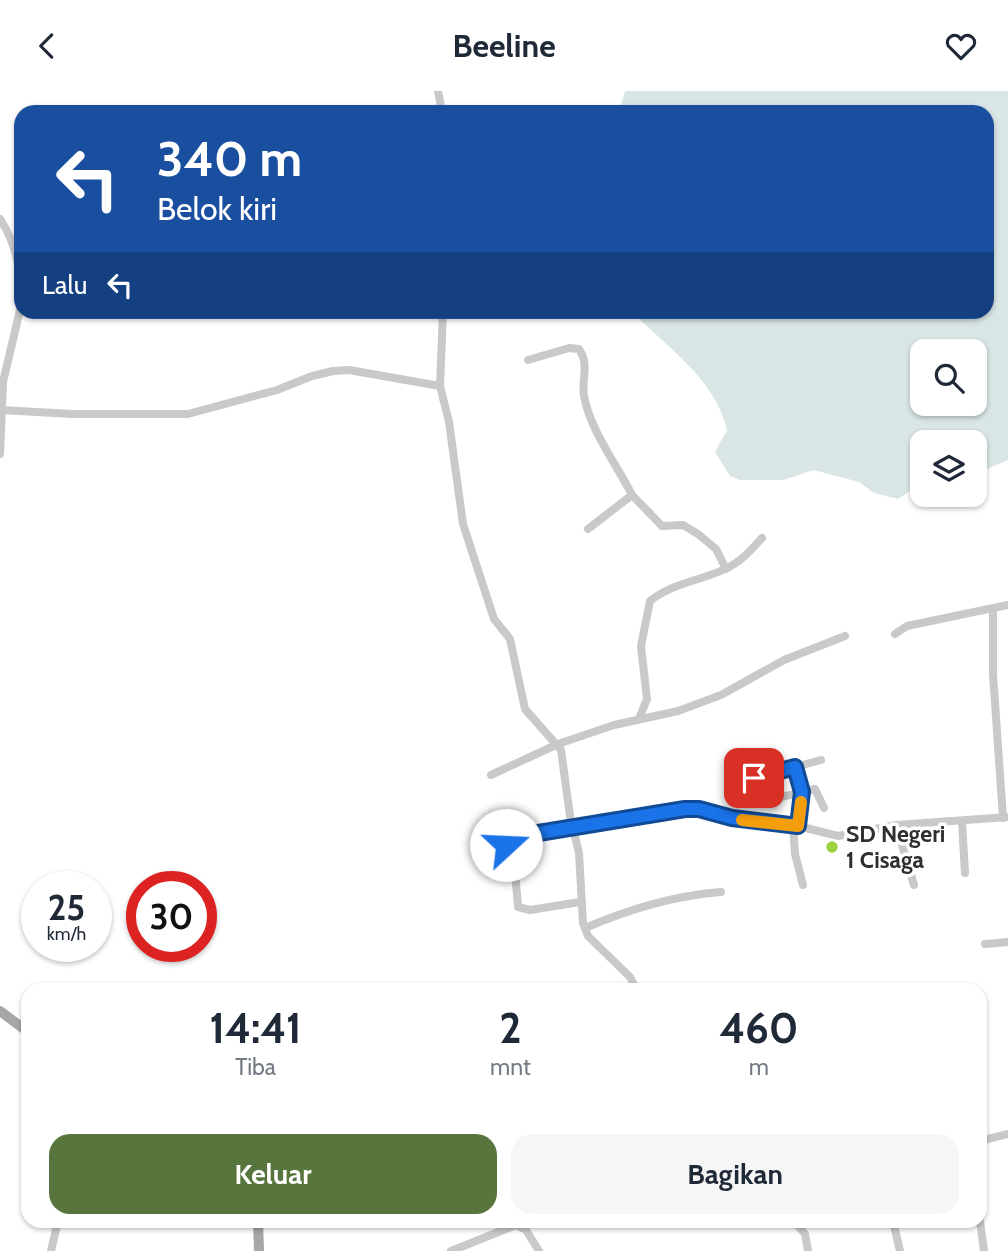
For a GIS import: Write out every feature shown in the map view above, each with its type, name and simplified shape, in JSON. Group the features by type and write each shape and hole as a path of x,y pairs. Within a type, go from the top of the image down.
{"main road":[{"path":"0,1011 21,1026"},
{"path":"258,1228 259,1251"}],"street":[{"path":"0,219 8,230 14,250"},
{"path":"0,454 4,356 17,319"},
{"path":"443,319 440,386 449,422 463,524 494,619 510,639 525,709 558,744 565,765 573,829 579,853 580,902 585,928 633,983"},
{"path":"528,360 569,348 579,349 587,374 584,395 593,419 632,495 662,526 683,525 710,542 726,569"},
{"path":"1,410 72,414 188,414 277,390 312,376 349,370 440,386"},
{"path":"589,529 632,495"},
{"path":"639,719 647,699 641,646 650,601 668,589 726,569 741,560 762,538"},
{"path":"895,634 907,626 1008,605"},
{"path":"580,902 530,910 518,907 514,866 506,845 514,837 699,809 732,818 796,826 842,836 896,824 962,822 1006,817 993,674 993,609"},
{"path":"491,775 558,744 639,719 678,711 721,695 784,660 845,636"},
{"path":"754,778 821,760"},
{"path":"795,767 802,792 796,826 795,854 803,885"},
{"path":"761,802 817,790 824,808"},
{"path":"962,822 965,873"},
{"path":"896,824 914,885"},
{"path":"585,928 676,896 721,892"},
{"path":"985,944 1008,942"},
{"path":"987,1139 1008,1134"},
{"path":"51,1251 56,1228"},
{"path":"451,1251 504,1228"},
{"path":"526,1228 539,1251"},
{"path":"800,1228 805,1234 808,1251"},
{"path":"895,1228 900,1251"},
{"path":"981,1228 984,1251"}],"shaded area":[{"path":"625,91 1008,91 1008,460 987,469 987,430 910,430 910,491 898,499 874,493 859,482 814,470 783,480 740,480 730,476 715,452 727,430 721,412 689,365 640,319 994,319 994,105 621,105"}],"slow traffic":[{"path":"742,820 798,826 801,802"}],"place":[{"name":"SD Negeri 1 Cisaga","path":"832,847"}],"route":[{"path":"506,845 514,837 685,809 798,826 802,792 795,767 754,778"}]}
